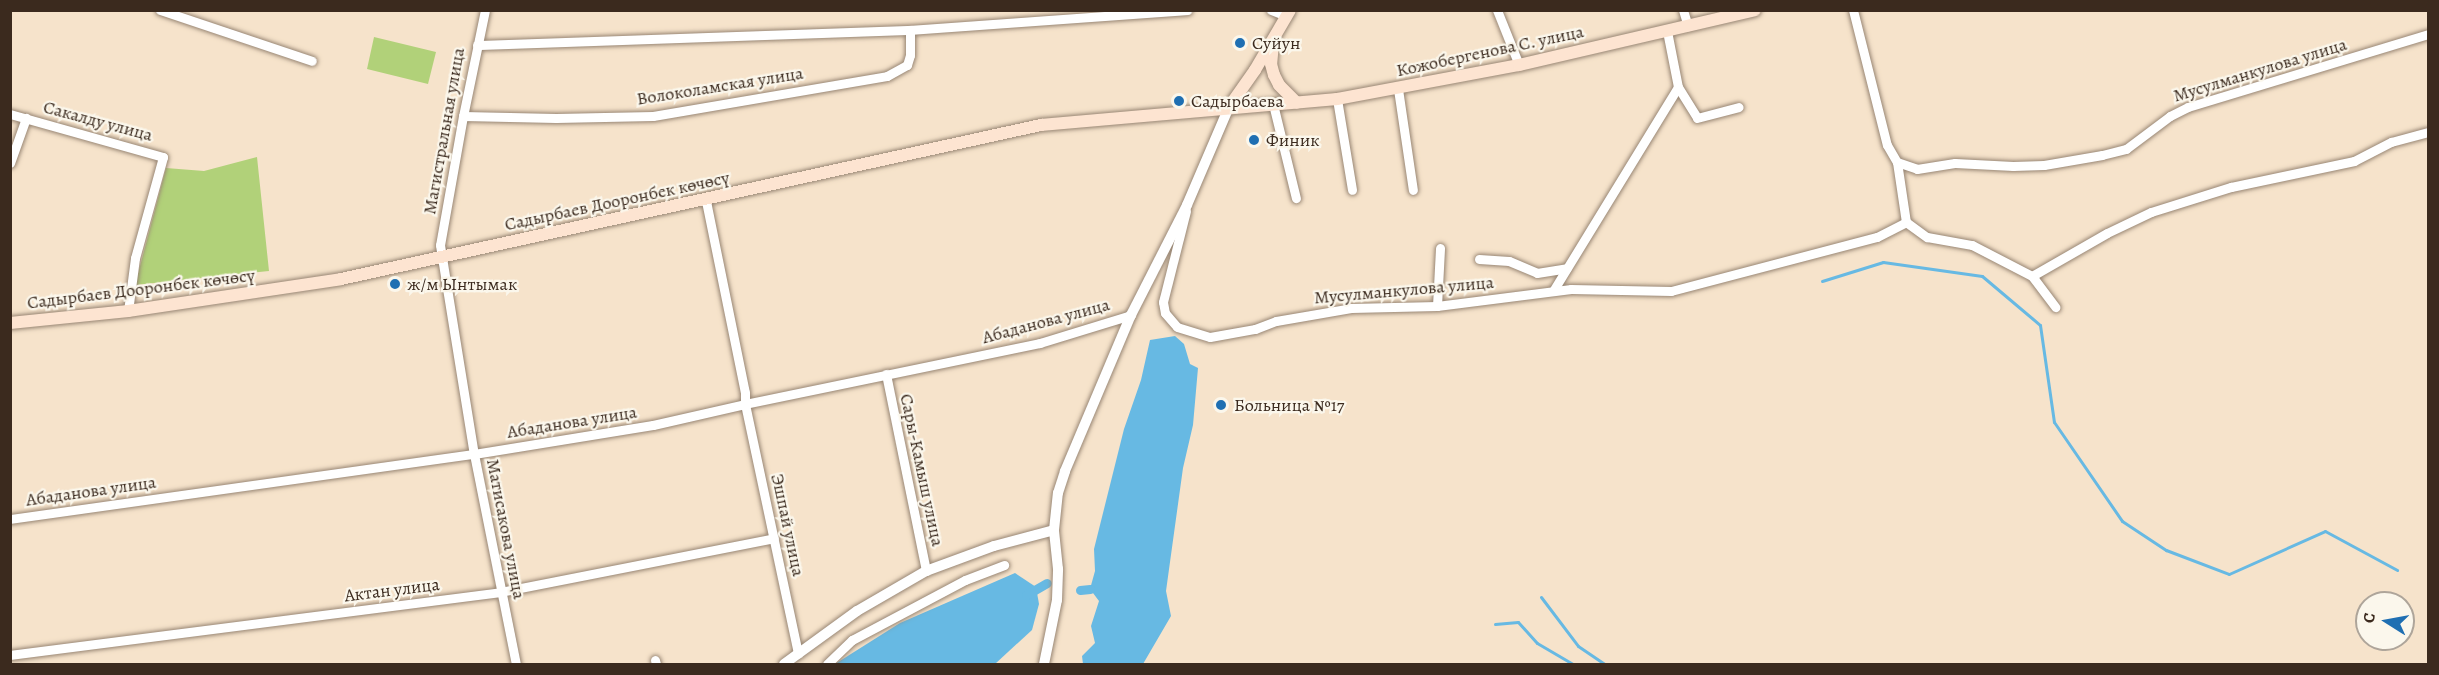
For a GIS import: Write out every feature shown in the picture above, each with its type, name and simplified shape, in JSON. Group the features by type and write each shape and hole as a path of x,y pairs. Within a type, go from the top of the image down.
{"main road":[{"name":"Кожобергенова С. улица","path":"1229,106 1337,99 1398,88 1519,64 1755,10"},
{"path":"1229,106 1288,14"},
{"path":"1275,36 1271,64 1274,75 1279,85 1297,103"},
{"name":"Садырбаев Дооронбек көчөсү","path":"10,323 128,311 264,292 442,258 1041,125 1229,106"}],"street":[{"path":"160,10 312,61"},
{"name":"Магистральная улица","path":"442,258 441,245 463,116 485,10"},
{"path":"1024,21 1026,10"},
{"path":"477,45 909,30 1187,10"},
{"path":"1271,10 1288,14"},
{"path":"1497,10 1519,64"},
{"path":"1683,10 1688,26"},
{"path":"1853,10 1887,145 1897,162 1906,222 1927,237 1972,245 2032,276 2055,307"},
{"name":"Волоколамская улица","path":"463,116 556,118 653,116 887,76 906,65 910,55 909,30"},
{"path":"1667,31 1678,87 1697,118 1739,107"},
{"name":"Мусулманкулова улица","path":"1897,162 1917,169 1955,163 2044,165 2102,155 2126,149 2170,116 2187,107 2428,34"},
{"path":"1553,291 1678,87"},
{"path":"1398,88 1413,190"},
{"path":"1337,99 1352,190"},
{"path":"1273,104 1296,198"},
{"path":"1044,664 1054,621 1057,592 1054,530 1058,494 1065,471 1131,315 1187,205 1229,106"},
{"name":"Сакалду улица","path":"10,114 163,157 135,258 128,311"},
{"path":"10,163 26,118"},
{"path":"2032,276 2107,233 2151,212 2271,177 2354,161 2391,142 2428,132"},
{"name":"Эшпай улица","path":"706,201 745,393 745,404 798,653"},
{"name":"Мусулманкулова улица","path":"1187,205 1180,244 1163,302 1170,321 1186,332 1210,337 1255,330 1276,321 1352,308 1437,306 1582,289 1671,291 1877,237 1906,222"},
{"path":"1437,306 1440,248"},
{"name":"Матисакова улица","path":"442,258 474,454 516,664"},
{"path":"1479,259 1509,261 1537,273 1567,268"},
{"name":"Абаданова улица","path":"10,519 474,454 653,425 1040,343 1131,315"},
{"name":"Сары-Камыш улица","path":"886,374 926,572"},
{"path":"784,664 865,606 926,572 994,546 1054,530"},
{"name":"Актан улица","path":"10,655 500,592 774,538"},
{"path":"827,664 852,640 956,585 1004,565"}],"green space":[{"path":"374,37 436,52 428,84 367,69"},
{"path":"257,157 269,271 135,285 166,168 204,171"}],"water":[{"path":"1175,336 1184,344 1190,364 1198,368 1193,425 1183,468 1166,591 1171,616 1143,664 1083,664 1082,656 1095,643 1091,626 1099,601 1090,589 1095,571 1094,549 1124,429 1141,380 1150,340"},
{"path":"1015,573 1036,587 1039,604 1032,630 995,664 835,664 900,623"}],"waterway":[{"path":"1822,281 1883,262 1982,276 2040,325 2054,422 2122,521 2166,550 2229,574 2325,531 2397,570"},
{"path":"1026,595 1047,583"},
{"path":"1080,590 1090,589"},
{"path":"1541,597 1578,646 1605,664"},
{"path":"1495,624 1518,622 1537,643 1573,664"}],"place":[{"name":"Суйун","path":"1240,43"},
{"name":"Садырбаева","path":"1179,101"},
{"name":"Финик","path":"1254,140"},
{"name":"ж/м Ынтымак","path":"395,284"},
{"name":"Больница №17","path":"1221,405"}]}
